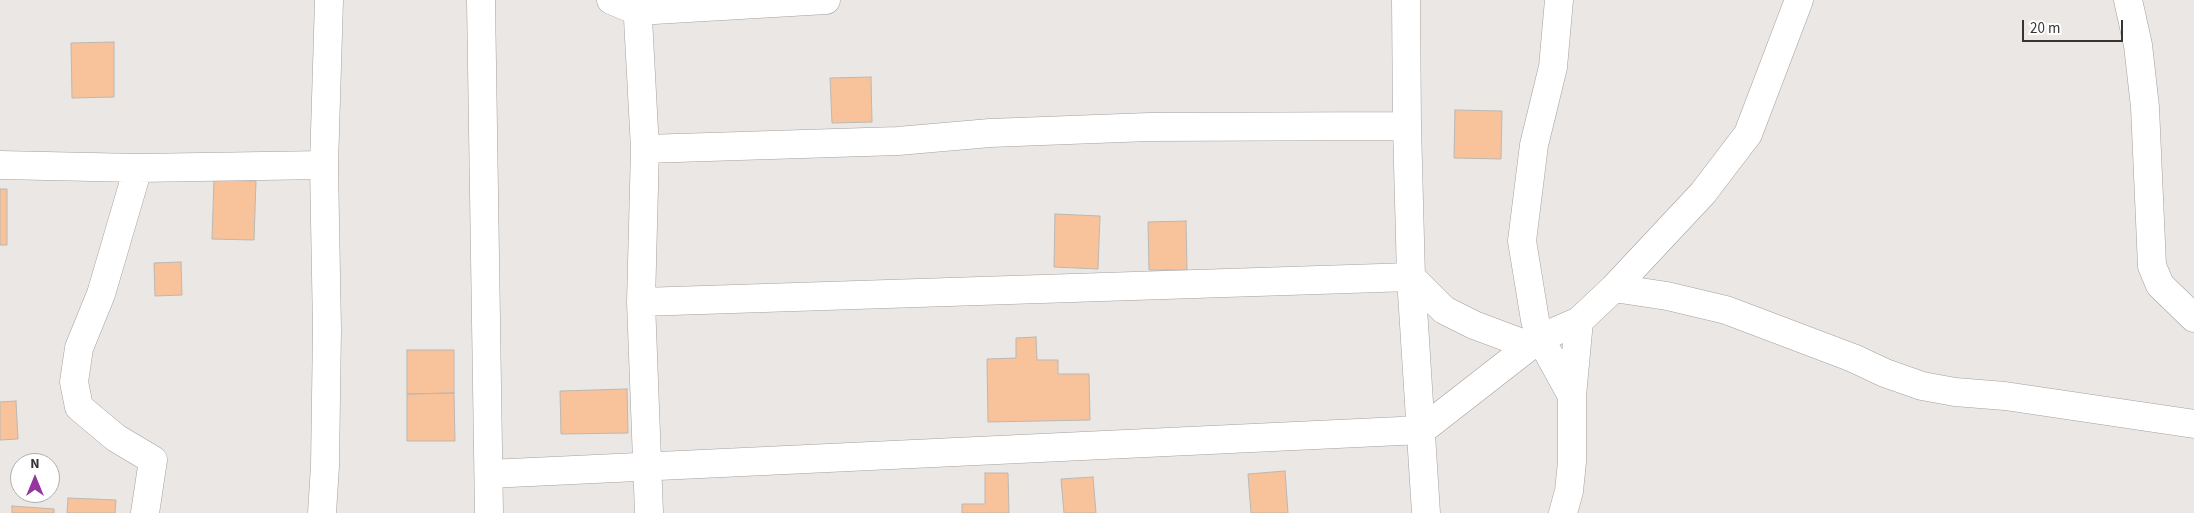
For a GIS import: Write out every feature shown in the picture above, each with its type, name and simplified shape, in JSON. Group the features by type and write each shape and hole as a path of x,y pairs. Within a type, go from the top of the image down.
{"street":[{"path":"322,513 328,329 324,165 329,0"},
{"path":"481,0 489,513"},
{"path":"611,0 637,6 826,0"},
{"path":"1406,0 1411,276 1426,513"},
{"path":"1559,0 1553,68 1534,145 1522,241 1535,320 1535,342 1572,396"},
{"path":"489,474 1422,430 1535,342 1579,321 1614,288 1703,193 1748,134 1799,0"},
{"path":"2128,0 2138,45 2145,107 2152,266 2160,285 2194,318"},
{"path":"637,6 645,149 641,302 649,466 649,513"},
{"path":"645,149 898,141 990,134 1149,127 1407,126"},
{"path":"0,165 138,168 324,165"},
{"path":"138,168 101,294 79,348 74,382 79,407 116,438 153,460 145,513"},
{"path":"641,302 1411,276 1444,310 1474,325 1535,342"},
{"path":"1614,288 1667,296 1726,310 1922,386 1955,392 2005,396 2194,424"},
{"path":"1563,513 1569,491 1572,462 1572,396 1579,321"}],"building":[{"path":"114,42 114,97 72,98 71,43"},
{"path":"871,77 872,122 832,123 830,78"},
{"path":"1455,110 1502,111 1501,159 1454,158"},
{"path":"214,180 256,181 254,240 212,239"},
{"path":"0,189 7,189 7,245 0,245"},
{"path":"1055,214 1100,216 1098,269 1054,267"},
{"path":"1186,221 1187,270 1149,270 1148,222"},
{"path":"181,262 182,295 155,296 154,263"},
{"path":"1036,337 1037,360 1058,360 1058,374 1089,374 1090,420 988,422 987,359 1016,358 1016,338"},
{"path":"407,350 454,350 454,393 407,394"},
{"path":"627,389 628,433 561,434 560,391"},
{"path":"454,393 455,441 407,441 407,394"},
{"path":"16,401 18,439 0,440 0,402"},
{"path":"1285,471 1288,513 1251,513 1248,474"},
{"path":"985,473 1008,473 1009,513 962,513 962,504 985,504"},
{"path":"1093,477 1096,513 1064,513 1061,479"},
{"path":"68,498 116,500 115,513 67,513"},
{"path":"12,506 54,509 54,513 12,513"}]}
